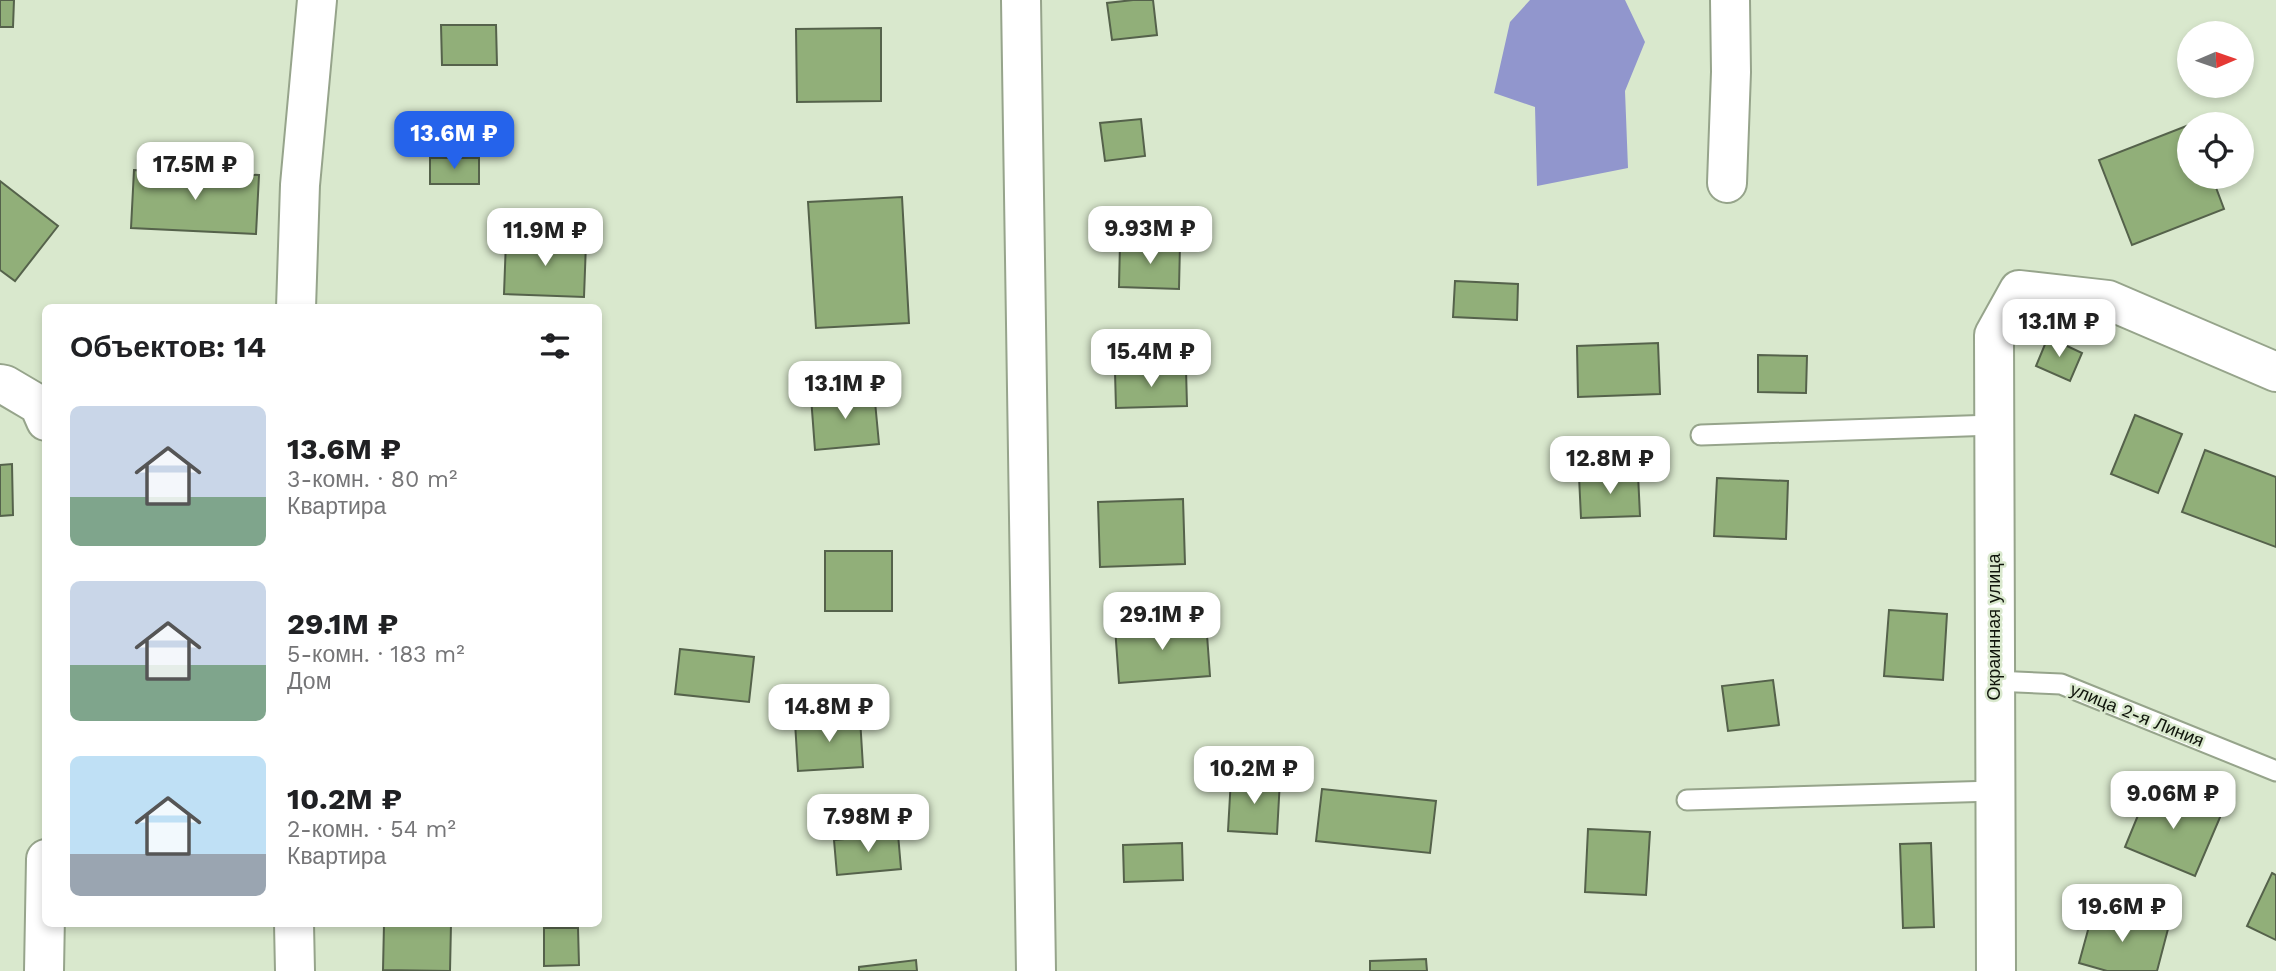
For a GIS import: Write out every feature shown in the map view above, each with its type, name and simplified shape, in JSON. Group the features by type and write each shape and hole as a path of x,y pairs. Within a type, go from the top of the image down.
{"street":[{"path":"296,304 300,185 317,0"},
{"path":"1021,0 1036,971"},
{"path":"1727,183 1731,72 1730,0"},
{"name":"Окраинная улица","path":"1996,971 1994,335 2019,290 2108,300 2276,372"},
{"path":"0,384 39,405 42,412"},
{"path":"44,971 45,927"},
{"path":"294,927 295,971"}],"lane":[{"path":"1701,435 1994,425"},
{"name":"улица 2-я Линия","path":"1994,681 2061,684 2276,771"},
{"path":"1687,800 1995,791"}],"water":[{"path":"1530,0 1625,0 1645,42 1625,91 1628,168 1537,186 1535,107 1494,93 1510,22"}],"building":[{"path":"0,0 14,0 13,27 0,27"},
{"path":"1153,0 1157,35 1112,40 1107,3"},
{"path":"441,25 496,25 497,65 442,65"},
{"path":"881,28 881,101 797,102 796,29"},
{"path":"1141,119 1145,156 1105,161 1100,123"},
{"path":"2177,130 2177,189 2216,189 2224,209 2132,245 2099,160"},
{"path":"430,158 479,158 479,184 430,184"},
{"path":"134,170 259,175 256,234 131,228"},
{"path":"0,181 58,226 15,281 0,270"},
{"path":"902,197 909,323 816,328 808,202"},
{"path":"506,240 586,243 584,297 504,294"},
{"path":"1120,243 1180,244 1179,289 1119,287"},
{"path":"1455,281 1518,284 1517,320 1453,317"},
{"path":"2048,337 2082,353 2070,381 2036,366"},
{"path":"1658,343 1660,394 1578,397 1577,346"},
{"path":"1758,355 1807,356 1806,393 1758,392"},
{"path":"1186,369 1187,406 1116,408 1115,372"},
{"path":"874,391 879,444 815,450 811,397"},
{"path":"2135,415 2182,434 2158,493 2111,474"},
{"path":"2205,450 2276,477 2276,547 2182,512"},
{"path":"12,464 13,515 0,516 0,465"},
{"path":"1638,474 1640,516 1581,518 1579,476"},
{"path":"1717,478 1788,481 1786,539 1714,536"},
{"path":"1183,499 1185,564 1100,567 1098,502"},
{"path":"825,551 892,551 892,611 825,611"},
{"path":"1889,610 1947,614 1943,680 1884,676"},
{"path":"1206,621 1210,676 1119,683 1115,627"},
{"path":"680,649 754,657 749,702 675,694"},
{"path":"1773,680 1779,725 1728,731 1722,686"},
{"path":"860,718 863,767 798,771 795,722"},
{"path":"1231,778 1280,780 1277,834 1228,831"},
{"path":"2150,786 2221,815 2195,876 2125,847"},
{"path":"1322,789 1436,801 1430,853 1316,841"},
{"path":"1588,829 1650,832 1646,895 1585,892"},
{"path":"898,834 901,869 837,875 834,840"},
{"path":"1182,843 1183,880 1124,882 1123,845"},
{"path":"1931,843 1934,927 1903,928 1900,844"},
{"path":"2272,873 2276,875 2276,940 2247,926"},
{"path":"2094,908 2168,929 2157,971 2107,971 2079,963"},
{"path":"384,927 451,927 450,971 383,970"},
{"path":"544,928 578,928 579,965 544,966"},
{"path":"1426,959 1427,971 1370,971 1370,961"},
{"path":"916,960 917,971 859,971 859,967"}]}
